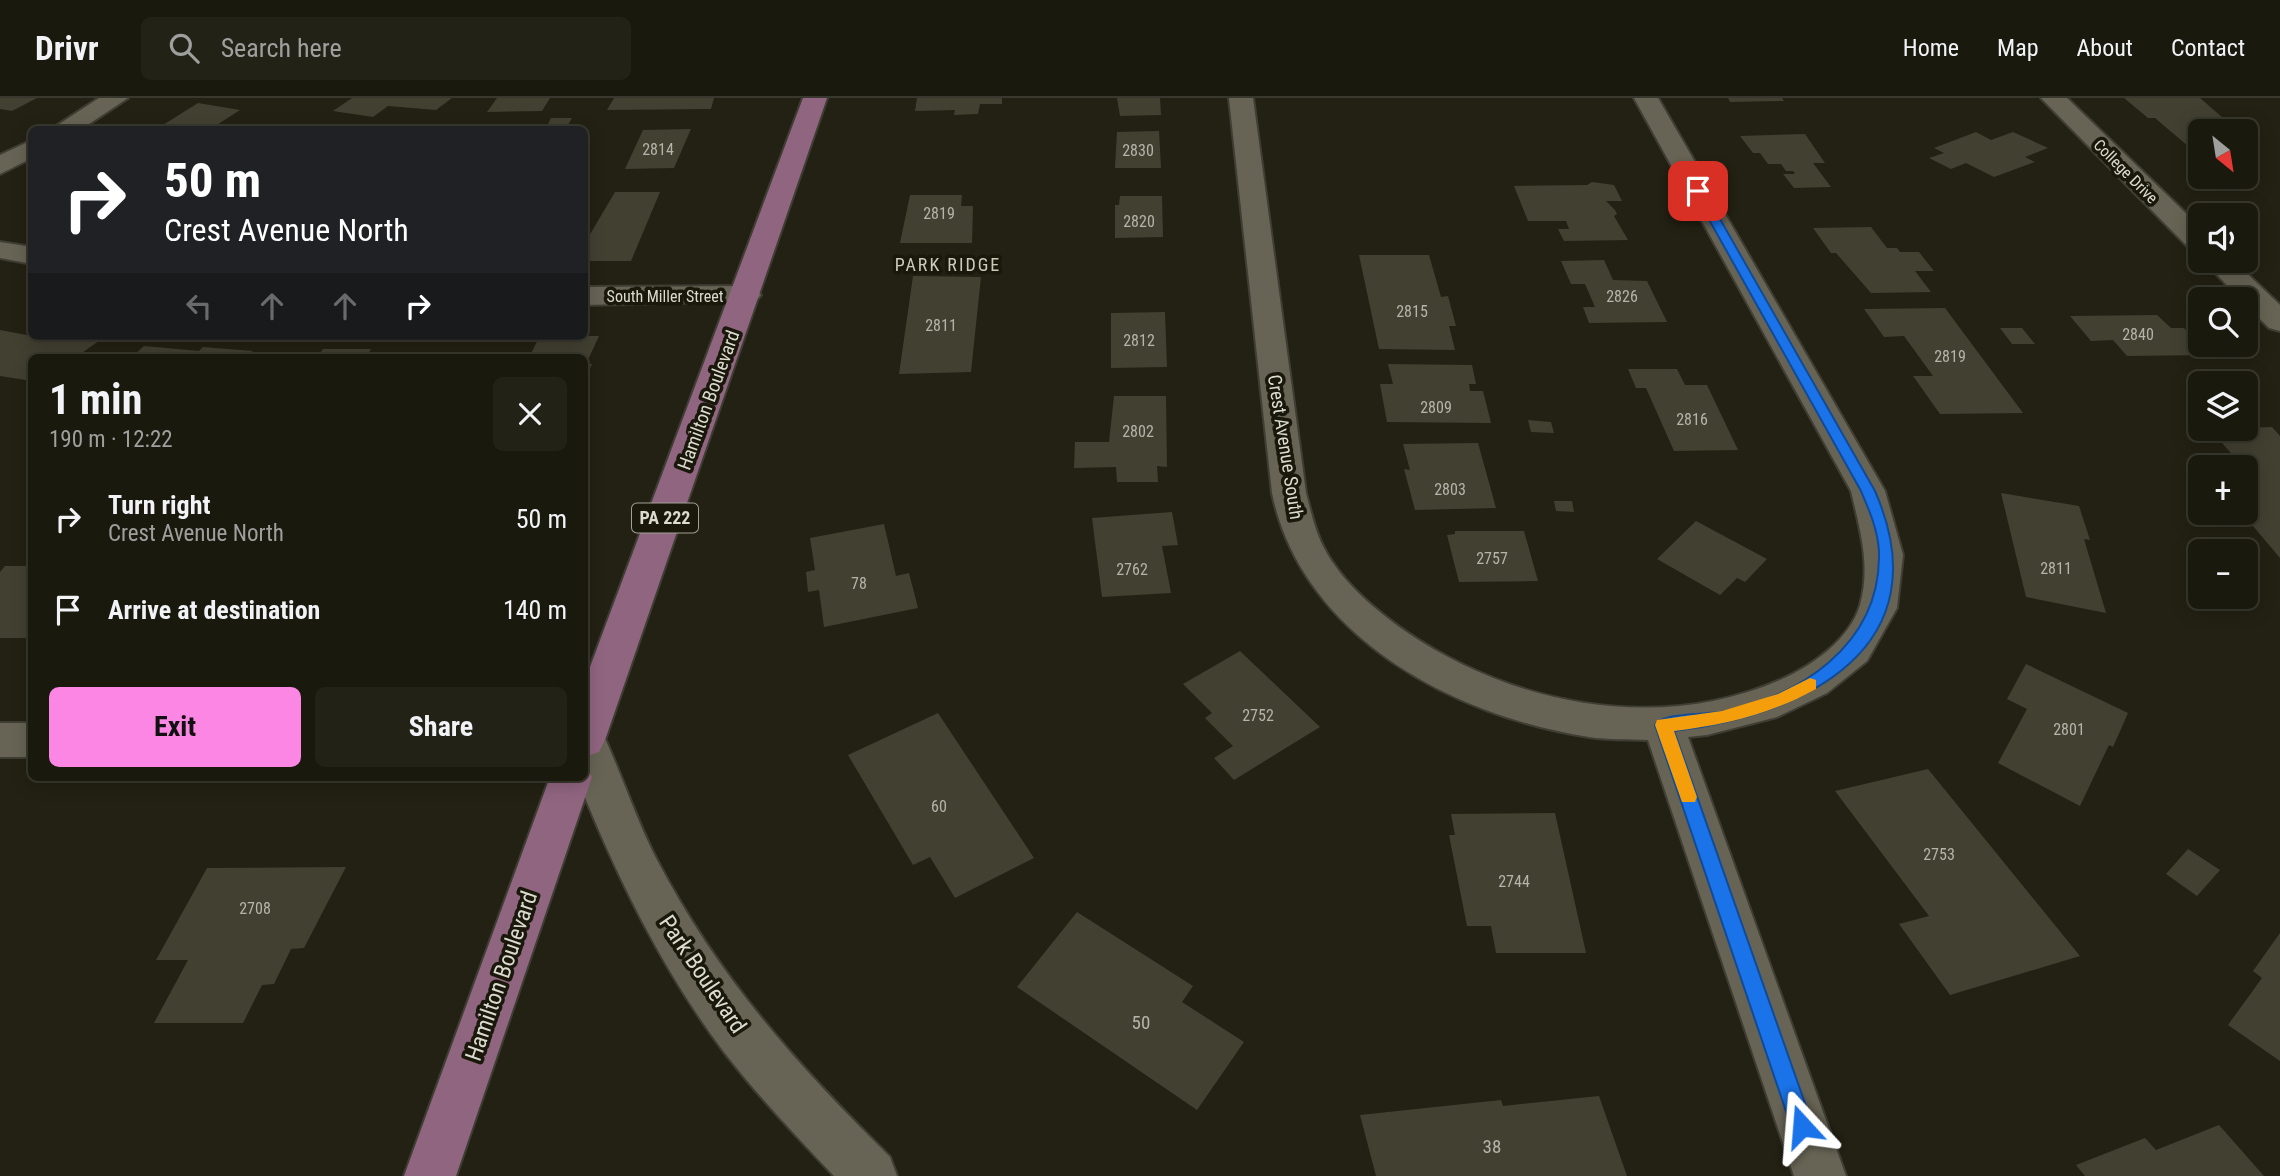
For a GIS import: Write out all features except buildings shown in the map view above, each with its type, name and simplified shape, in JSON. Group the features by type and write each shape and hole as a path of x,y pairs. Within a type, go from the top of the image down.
{"main road":[{"name":"Hamilton Boulevard","path":"588,729 815,98"},
{"name":"Hamilton Boulevard","path":"430,1176 571,781"}],"street":[{"path":"69,126 116,98"},
{"name":"Crest Avenue South","path":"1241,98 1289,493 1300,535 1324,577 1362,619 1413,657 1474,688 1532,708 1592,721 1663,725 1734,715 1783,699 1825,676 1862,641 1882,600 1887,556 1880,520 1868,491 1646,98"},
{"name":"College Drive","path":"2053,98 2188,231"},
{"path":"0,166 28,149"},
{"path":"0,250 28,255"},
{"path":"2230,273 2280,322"},
{"name":"South Miller Street","path":"588,296 746,295"},
{"path":"1663,725 1819,1176"},
{"path":"0,740 28,740"},
{"name":"Park Boulevard","path":"588,751 609,809 642,881 710,994 772,1072 871,1176"}],"slow traffic":[{"path":"1688,797 1663,725 1722,718 1783,699 1810,684"}],"district":[{"name":"PARK RIDGE","path":"948,265"}],"route":[{"path":"1698,191 1868,491 1880,520 1887,556 1882,600 1862,641 1825,676 1783,699 1722,718 1663,725 1802,1126"}]}
